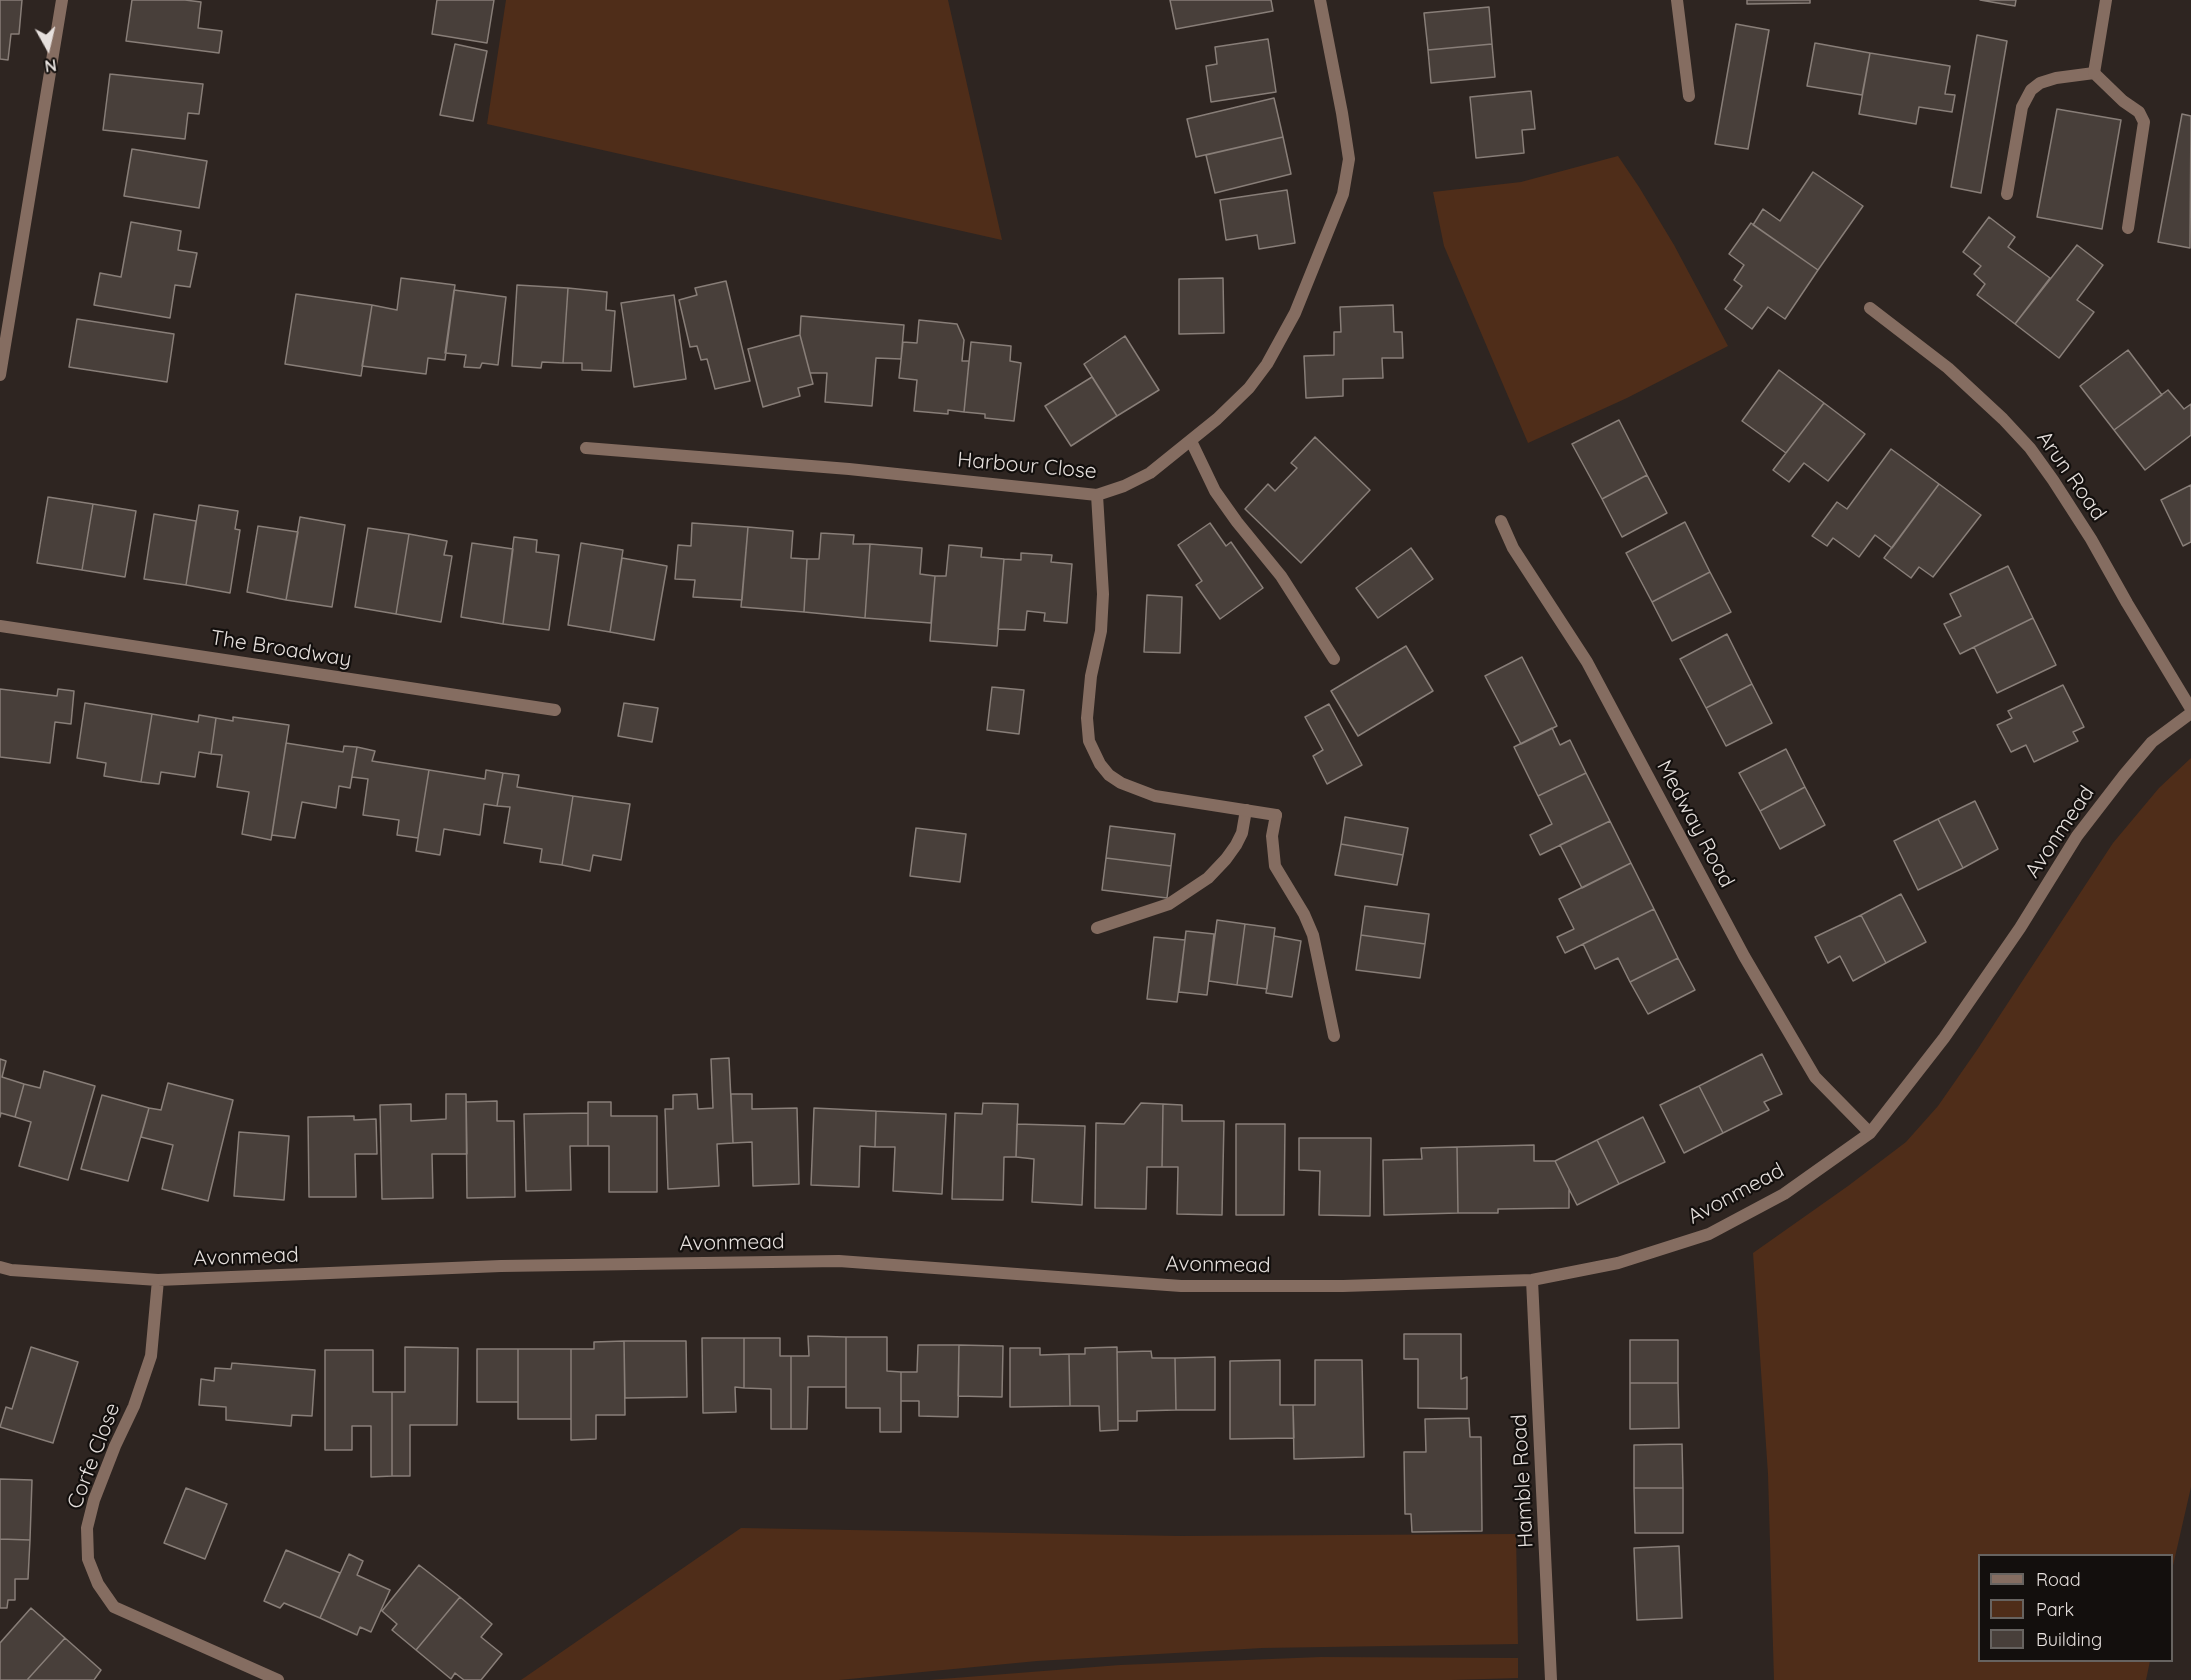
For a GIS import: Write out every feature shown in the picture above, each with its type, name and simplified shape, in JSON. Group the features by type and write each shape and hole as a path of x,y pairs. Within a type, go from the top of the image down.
{"street":[{"path":"0,375 62,0"},
{"name":"Harbour Close","path":"586,448 849,469 1097,495 1124,486 1150,473 1191,441 1249,388 1280,343 1334,220 1347,177 1349,159 1320,0"},
{"path":"1677,0 1689,96"},
{"path":"2094,73 2106,0"},
{"path":"2007,194 2022,107 2031,90 2040,83 2056,78 2094,73"},
{"path":"2094,73 2123,101 2139,111 2144,122 2128,228"},
{"name":"Arun Road","path":"1870,308 1948,368 2003,419 2030,448 2054,480 2091,539 2191,711"},
{"path":"1191,441 1215,491 1281,576 1334,660"},
{"path":"1097,495 1103,594 1101,631 1091,676 1087,718 1089,741 1100,764 1109,775 1121,783 1155,796 1276,815 1272,837 1275,866 1304,914 1313,935 1334,1036"},
{"name":"Medway Road","path":"1501,521 1513,548 1587,662 1744,956 1815,1077 1870,1133"},
{"name":"The Broadway","path":"0,626 555,710"},
{"name":"Avonmead","path":"0,1267 11,1270 158,1280 501,1266 839,1261 1181,1286 1355,1285 1532,1280 1618,1263 1709,1234 1784,1194 1870,1133 1950,1029 2020,928 2077,836 2152,742 2191,711"},
{"path":"1097,928 1169,904 1208,878 1226,860 1236,845 1242,833 1246,810"},
{"name":"Corfe Close","path":"158,1280 151,1356 134,1406 115,1446 94,1500 87,1528 88,1559 98,1584 114,1607 278,1680"},
{"name":"Hamble Road","path":"1532,1280 1551,1680"}],"green space":[{"path":"506,0 948,0 1002,240 487,124"},
{"path":"1618,156 1674,245 1728,346 1627,398 1528,443 1444,246 1433,192 1521,182"},
{"path":"2191,758 2191,1487 2173,1566 2173,1554 1978,1554 1978,1662 2150,1662 2146,1680 1774,1680 1768,1474 1753,1253 1906,1142 1938,1106 2113,843 2159,788"},
{"path":"741,1528 1179,1536 1516,1534 1518,1644 1262,1648 1037,1661 839,1680 521,1680"},
{"path":"1321,1657 1518,1658 1518,1678 929,1680 1120,1665"}],"building":[{"path":"0,0 22,0 19,34 11,34 8,60 0,59"},
{"path":"132,0 201,2 198,28 222,31 219,53 126,41"},
{"path":"437,0 494,0 487,43 432,34"},
{"path":"1170,0 1271,0 1273,11 1176,29"},
{"path":"1747,0 1810,0 1810,3 1747,4"},
{"path":"1980,0 2016,0 2015,6"},
{"path":"1489,7 1492,44 1428,50 1424,13"},
{"path":"1736,24 1769,30 1748,149 1715,144"},
{"path":"1977,35 2007,41 1981,193 1951,187"},
{"path":"1268,39 1276,92 1211,102 1206,66 1217,64 1215,47"},
{"path":"1815,43 1870,53 1862,95 1807,86"},
{"path":"455,44 487,51 473,121 440,115"},
{"path":"1492,44 1495,77 1431,83 1428,50"},
{"path":"1870,53 1950,66 1945,94 1955,95 1952,112 1919,107 1916,124 1859,114"},
{"path":"110,74 203,84 199,114 188,113 185,139 103,130"},
{"path":"1531,91 1535,129 1522,130 1524,153 1476,158 1470,97"},
{"path":"1274,98 1283,137 1196,157 1187,119"},
{"path":"2057,109 2121,120 2102,229 2037,217"},
{"path":"2182,114 2191,116 2190,248 2158,242"},
{"path":"1283,137 1291,174 1215,193 1206,155"},
{"path":"132,149 207,161 199,208 124,196"},
{"path":"1813,172 1863,206 1818,270 1753,225 1763,209 1780,221"},
{"path":"1287,190 1295,243 1259,249 1257,235 1226,240 1220,200"},
{"path":"1989,217 2015,237 2008,247 2050,278 2015,324 1977,295 1985,284 1974,274 1981,266 1963,252"},
{"path":"131,222 181,231 178,250 197,253 190,287 175,285 170,318 94,305 100,273 121,277"},
{"path":"1751,223 1818,270 1785,319 1768,307 1752,329 1725,309 1742,286 1734,280 1744,265 1729,254"},
{"path":"2077,245 2103,265 2077,300 2094,312 2059,358 2015,324"},
{"path":"401,278 455,285 445,360 428,358 426,374 362,366 372,305 397,310"},
{"path":"1223,278 1224,333 1179,334 1179,279"},
{"path":"726,281 750,381 715,389 707,359 701,360 697,346 690,347 679,300 697,295 695,288"},
{"path":"517,285 568,288 563,363 542,362 541,368 512,366"},
{"path":"568,288 607,292 606,310 615,311 611,371 582,370 582,363 563,363"},
{"path":"454,290 506,297 498,365 482,363 480,368 464,367 466,355 445,353"},
{"path":"296,294 372,305 361,376 285,364"},
{"path":"674,295 686,379 634,387 621,303"},
{"path":"1393,305 1394,332 1402,332 1403,358 1382,358 1383,378 1343,379 1343,396 1306,398 1304,356 1334,355 1334,332 1341,332 1340,307"},
{"path":"801,316 904,325 901,359 876,358 872,406 825,402 827,373 810,373 800,335"},
{"path":"77,319 174,334 167,382 69,367"},
{"path":"919,320 957,324 964,340 962,361 969,361 964,412 948,410 948,414 914,411 917,380 899,378 903,342 917,343"},
{"path":"800,335 813,384 798,388 800,396 763,407 748,349"},
{"path":"1125,336 1159,390 1117,416 1084,364"},
{"path":"971,342 1011,346 1010,361 1021,363 1014,421 985,418 985,414 964,412"},
{"path":"2128,350 2162,395 2114,430 2080,386"},
{"path":"1779,370 1824,403 1786,453 1742,421"},
{"path":"1092,377 1117,416 1071,446 1045,406"},
{"path":"2168,390 2184,409 2191,404 2191,435 2145,470 2114,430"},
{"path":"1824,403 1865,434 1828,481 1804,463 1789,482 1773,470"},
{"path":"1619,420 1647,475 1602,499 1572,444"},
{"path":"1315,437 1370,490 1301,563 1245,509 1268,484 1275,491 1297,468 1291,463"},
{"path":"1891,449 1939,484 1892,548 1875,535 1859,557 1833,538 1827,546 1812,536 1837,502 1847,509"},
{"path":"1647,475 1667,513 1622,537 1602,499"},
{"path":"1939,484 1981,515 1933,577 1919,567 1911,578 1884,558"},
{"path":"2191,485 2191,542 2183,546 2161,500"},
{"path":"48,497 93,504 82,570 37,563"},
{"path":"93,504 136,511 125,577 82,570"},
{"path":"199,505 238,511 235,529 240,530 230,593 186,585"},
{"path":"154,514 196,521 186,585 144,579"},
{"path":"300,517 345,525 332,607 286,600"},
{"path":"1685,522 1710,572 1652,602 1626,553"},
{"path":"692,523 748,527 742,600 693,597 695,580 675,579 678,545 691,546"},
{"path":"1210,523 1226,546 1231,542 1263,588 1220,619 1196,585 1202,581 1178,545"},
{"path":"258,526 298,532 286,600 247,592"},
{"path":"748,527 793,531 791,558 807,559 804,612 741,607"},
{"path":"368,528 409,534 396,614 355,607"},
{"path":"821,533 854,535 853,544 870,544 865,618 804,612 807,559 819,559"},
{"path":"409,534 447,541 444,555 452,556 441,622 396,614"},
{"path":"514,537 537,540 536,552 559,555 549,630 503,624"},
{"path":"472,543 513,549 503,624 461,617"},
{"path":"581,543 623,550 610,632 568,625"},
{"path":"870,544 922,548 920,574 935,576 931,623 865,618"},
{"path":"949,545 982,548 981,557 1004,559 997,646 930,641 935,576 946,576"},
{"path":"1411,548 1433,579 1378,618 1356,588"},
{"path":"1021,553 1052,555 1051,562 1072,564 1067,623 1044,621 1045,613 1027,611 1025,630 998,629 1004,559 1021,560"},
{"path":"622,558 667,566 654,640 610,632"},
{"path":"2008,566 2033,618 1960,654 1944,624 1961,616 1950,594"},
{"path":"1710,572 1731,612 1672,641 1652,602"},
{"path":"1147,595 1182,597 1180,653 1144,652"},
{"path":"2033,618 2056,665 1997,693 1974,647"},
{"path":"1727,634 1752,684 1706,708 1680,659"},
{"path":"1406,646 1433,691 1358,736 1331,691"},
{"path":"1522,657 1557,726 1521,744 1485,676"},
{"path":"1752,684 1772,723 1726,746 1706,708"},
{"path":"2063,685 2084,727 2073,732 2078,741 2034,762 2026,745 2011,752 1997,725 2012,718 2008,711"},
{"path":"992,687 1024,690 1019,734 987,730"},
{"path":"0,689 57,696 58,689 74,691 71,724 55,722 50,763 0,757"},
{"path":"85,703 152,714 141,782 104,776 106,763 77,758"},
{"path":"624,703 658,708 652,742 618,736"},
{"path":"1329,704 1362,765 1327,784 1313,756 1323,750 1305,717"},
{"path":"152,714 198,722 199,715 216,718 211,754 199,752 195,777 161,772 159,784 141,782"},
{"path":"233,717 289,725 271,840 242,834 249,792 217,787 222,755 211,754 216,718 233,721"},
{"path":"1552,728 1560,745 1570,740 1586,773 1538,796 1514,747"},
{"path":"286,743 343,752 344,746 357,747 350,788 339,786 336,808 302,802 295,838 272,835"},
{"path":"357,747 375,751 372,761 429,770 418,838 397,835 399,820 363,815 368,779 352,777"},
{"path":"1786,749 1805,787 1760,811 1739,773"},
{"path":"429,770 485,779 486,770 503,773 497,806 484,804 480,835 444,829 440,855 416,851"},
{"path":"503,773 519,775 517,787 573,796 562,865 540,862 542,849 504,843 510,807 497,806"},
{"path":"1586,773 1610,821 1540,855 1530,835 1552,824 1538,796"},
{"path":"1805,787 1825,825 1780,849 1760,811"},
{"path":"573,796 630,804 621,860 593,855 590,871 562,865"},
{"path":"1975,801 1998,849 1963,868 1938,819"},
{"path":"1345,817 1408,828 1403,855 1341,844"},
{"path":"1938,819 1963,868 1918,890 1894,841"},
{"path":"1610,821 1631,863 1582,888 1560,845"},
{"path":"1110,826 1175,834 1171,866 1106,858"},
{"path":"916,828 966,834 960,882 910,876"},
{"path":"1341,844 1403,855 1397,885 1335,875"},
{"path":"1106,858 1171,866 1167,898 1102,890"},
{"path":"1631,863 1654,909 1565,953 1557,937 1574,929 1559,899"},
{"path":"1901,894 1926,942 1886,963 1861,915"},
{"path":"1365,906 1429,914 1425,944 1361,935"},
{"path":"1654,909 1678,958 1630,982 1618,958 1595,969 1583,944"},
{"path":"1861,915 1886,963 1853,981 1840,956 1828,963 1815,937"},
{"path":"1217,920 1245,924 1237,985 1209,981"},
{"path":"1245,924 1275,928 1267,989 1237,985"},
{"path":"1186,931 1214,934 1207,995 1179,992"},
{"path":"1361,935 1425,944 1420,978 1356,970"},
{"path":"1274,936 1301,941 1292,997 1266,993"},
{"path":"1154,937 1185,940 1177,1002 1147,999"},
{"path":"1678,958 1695,990 1648,1014 1630,982"},
{"path":"1762,1054 1782,1094 1764,1102 1769,1110 1723,1133 1699,1086"},
{"path":"729,1058 733,1143 717,1144 719,1186 668,1189 665,1109 673,1109 673,1095 697,1094 698,1109 713,1108 711,1059"},
{"path":"0,1059 6,1061 2,1077 24,1084 15,1117 1,1113 0,1117"},
{"path":"44,1071 95,1086 68,1180 19,1166 31,1122 15,1117 24,1084 40,1088"},
{"path":"168,1083 233,1100 208,1201 162,1189 173,1145 141,1137 149,1108 161,1110"},
{"path":"1699,1086 1723,1133 1684,1153 1660,1105"},
{"path":"446,1094 466,1094 467,1154 432,1154 433,1198 382,1199 380,1105 411,1104 411,1121 446,1119"},
{"path":"731,1094 752,1094 752,1109 797,1108 799,1184 753,1186 752,1142 733,1143"},
{"path":"102,1095 149,1108 128,1181 81,1169"},
{"path":"497,1101 497,1121 514,1121 515,1197 467,1198 466,1102"},
{"path":"588,1102 611,1102 611,1116 657,1116 657,1192 609,1192 609,1146 588,1146"},
{"path":"983,1103 1018,1104 1016,1157 1004,1157 1003,1200 952,1199 955,1113 982,1114"},
{"path":"1141,1103 1163,1104 1162,1167 1147,1167 1146,1209 1095,1208 1096,1123 1124,1124"},
{"path":"1163,1104 1182,1105 1182,1121 1224,1121 1222,1215 1177,1214 1178,1167 1162,1167"},
{"path":"814,1108 876,1111 875,1147 860,1146 859,1187 811,1185"},
{"path":"876,1111 946,1114 942,1194 893,1191 895,1147 875,1147"},
{"path":"588,1113 588,1146 570,1146 571,1190 526,1191 524,1114"},
{"path":"354,1116 354,1120 376,1119 377,1154 355,1154 356,1197 309,1197 308,1117"},
{"path":"1643,1117 1665,1162 1619,1184 1597,1140"},
{"path":"1017,1124 1085,1126 1082,1205 1032,1202 1034,1159 1016,1157"},
{"path":"1236,1124 1285,1124 1284,1215 1236,1215"},
{"path":"239,1132 289,1136 284,1200 234,1196"},
{"path":"1299,1138 1371,1138 1370,1216 1319,1215 1320,1171 1299,1170"},
{"path":"1597,1140 1619,1184 1577,1205 1555,1161"},
{"path":"1534,1145 1534,1161 1555,1161 1569,1189 1569,1208 1498,1209 1498,1213 1458,1213 1457,1147"},
{"path":"1457,1147 1458,1213 1384,1215 1383,1160 1422,1159 1421,1148"},
{"path":"1404,1334 1461,1334 1461,1379 1467,1377 1467,1409 1418,1408 1418,1359 1404,1359"},
{"path":"808,1336 846,1337 846,1387 808,1387 807,1429 791,1429 791,1356 809,1356"},
{"path":"846,1337 887,1337 887,1371 901,1372 901,1432 880,1432 880,1408 846,1408"},
{"path":"702,1338 744,1338 744,1388 735,1387 736,1412 703,1413"},
{"path":"744,1338 780,1338 780,1356 791,1356 791,1429 771,1429 771,1389 744,1388"},
{"path":"1630,1340 1678,1340 1678,1383 1630,1383"},
{"path":"624,1341 625,1415 596,1415 596,1439 571,1440 571,1349 594,1349 594,1342"},
{"path":"624,1341 686,1341 687,1397 625,1398"},
{"path":"918,1345 959,1345 958,1417 919,1416 919,1401 901,1401 901,1372 917,1372"},
{"path":"959,1345 1003,1346 1002,1397 958,1396"},
{"path":"31,1347 78,1362 53,1443 0,1427 6,1407 12,1409"},
{"path":"405,1347 458,1348 457,1425 410,1425 410,1476 392,1476 392,1392 405,1392"},
{"path":"1117,1347 1118,1430 1100,1431 1099,1406 1070,1406 1069,1354 1085,1354 1085,1348"},
{"path":"1010,1348 1040,1348 1040,1355 1069,1354 1070,1406 1010,1407"},
{"path":"477,1349 518,1349 518,1402 477,1402"},
{"path":"518,1349 571,1349 571,1419 518,1419"},
{"path":"325,1350 373,1350 373,1392 392,1392 392,1476 371,1477 371,1426 352,1426 352,1450 325,1450"},
{"path":"1151,1351 1152,1358 1175,1358 1176,1410 1137,1411 1137,1421 1118,1421 1117,1352"},
{"path":"1215,1357 1215,1410 1176,1410 1175,1358"},
{"path":"1280,1360 1280,1405 1293,1405 1294,1438 1230,1439 1230,1361"},
{"path":"1315,1360 1362,1360 1364,1457 1294,1459 1293,1405 1315,1405"},
{"path":"232,1363 315,1370 312,1416 292,1415 291,1426 226,1420 226,1407 199,1405 201,1379 214,1381 215,1368 231,1369"},
{"path":"1630,1383 1678,1383 1679,1428 1630,1429"},
{"path":"1469,1418 1470,1437 1481,1437 1482,1531 1412,1532 1411,1514 1405,1514 1404,1452 1426,1452 1425,1419"},
{"path":"1682,1444 1683,1488 1634,1488 1634,1445"},
{"path":"0,1479 32,1480 30,1540 0,1539"},
{"path":"186,1488 227,1504 205,1559 164,1543"},
{"path":"1634,1488 1683,1488 1683,1533 1635,1533"},
{"path":"0,1539 30,1540 28,1579 15,1579 15,1600 8,1600 7,1608 0,1608"},
{"path":"1679,1546 1682,1618 1637,1620 1634,1548"},
{"path":"286,1550 340,1573 320,1618 284,1603 280,1608 264,1601"},
{"path":"349,1554 363,1561 357,1575 390,1590 371,1632 360,1627 357,1635 320,1618"},
{"path":"419,1565 460,1597 416,1650 392,1630 397,1624 382,1611"},
{"path":"460,1597 492,1624 481,1637 502,1654 481,1680 464,1680 455,1673 451,1679 416,1650"},
{"path":"31,1608 65,1638 27,1680 0,1680 0,1643"},
{"path":"65,1638 101,1670 94,1680 27,1680"}]}
